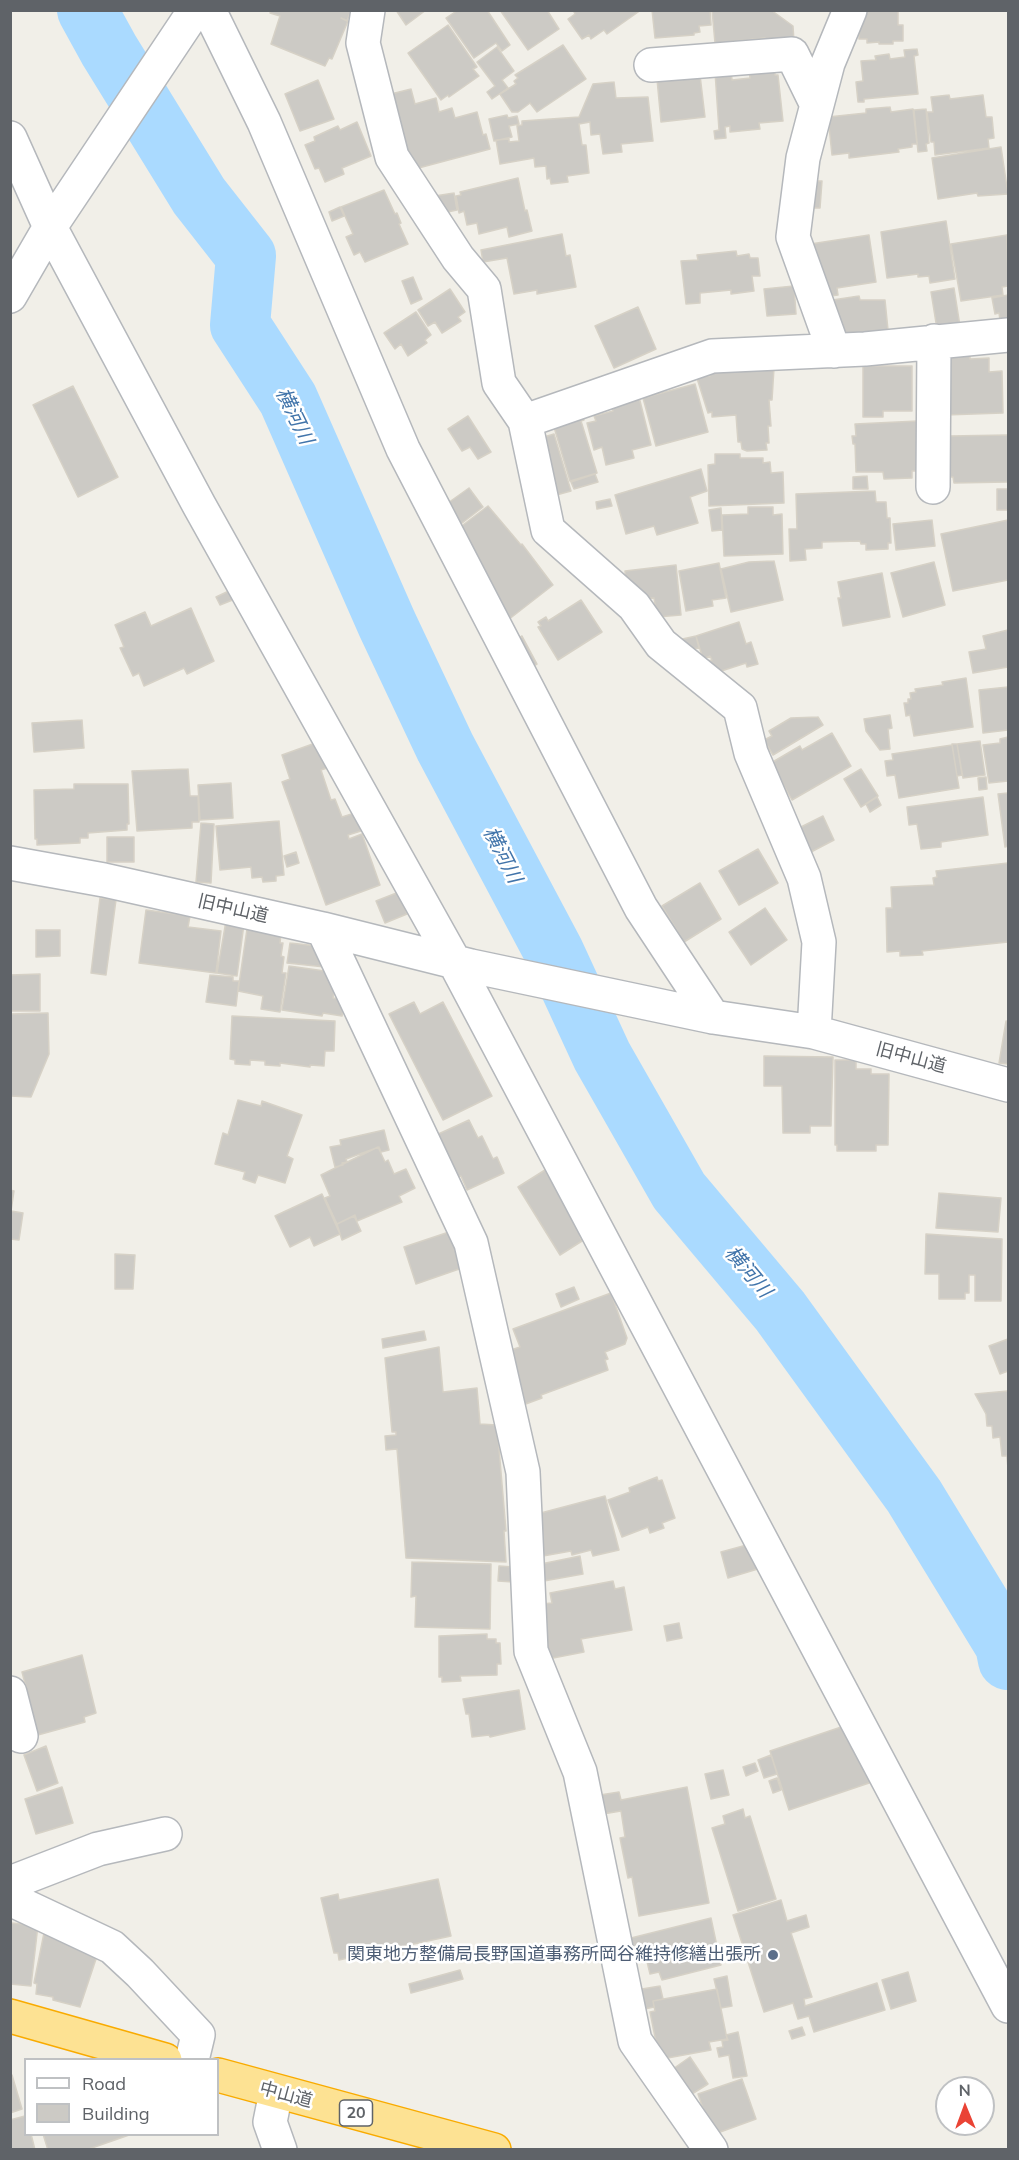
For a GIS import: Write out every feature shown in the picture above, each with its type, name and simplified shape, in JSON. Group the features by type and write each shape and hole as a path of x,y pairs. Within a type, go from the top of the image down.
{"highway":[{"path":"10,2016 158,2058"},
{"name":"中山道","path":"219,2075 494,2150"}],"street":[{"path":"10,296 54,222 195,10"},
{"path":"209,10 264,122 403,449 641,908 704,1014"},
{"path":"368,10 363,43 392,157 458,258 484,289 499,383 525,421 548,530 634,606 661,644 740,708 751,753 804,878 819,942 814,1032"},
{"path":"834,351 793,237 803,158 828,63 850,10"},
{"path":"651,65 792,54 817,105"},
{"path":"10,138 204,515 462,963 1008,2006"},
{"path":"525,421 712,356 834,351 1008,335"},
{"path":"933,487 934,341"},
{"name":"旧中山道","path":"10,863 104,880 462,963 704,1014 814,1032 1008,1085"},
{"path":"323,929 471,1243 523,1472 531,1651 580,1772 635,2041 711,2150"},
{"path":"10,1693 21,1736"},
{"path":"10,1883 98,1849 165,1834"},
{"path":"10,1899 112,1947 140,1973 198,2035 192,2058"},
{"path":"276,2092 270,2122 280,2150"}],"building":[{"path":"271,10 351,10 332,59 329,58 325,66 271,44 280,16 270,13"},
{"path":"396,10 426,10 406,25"},
{"path":"458,10 487,10 510,45 502,51 496,43 474,58 446,18"},
{"path":"500,10 547,10 559,29 528,50"},
{"path":"573,10 641,10 607,34 604,30 591,39 589,35 582,39 568,19 575,14"},
{"path":"652,10 710,10 711,25 699,26 700,32 694,35 655,38"},
{"path":"712,10 771,10 793,26 794,42 766,44 765,38 715,43"},
{"path":"865,10 898,10 898,25 903,25 903,41 879,44 879,42 867,43 867,39 859,39 859,21"},
{"path":"448,25 477,67 473,69 479,76 441,100 408,53"},
{"path":"563,45 586,79 537,112 530,103 518,112 512,112 500,94 516,84 514,81 518,78 515,75"},
{"path":"497,47 514,71 502,80 508,88 492,99 487,92 495,86 477,62"},
{"path":"917,49 918,55 914,56 918,94 864,99 864,102 858,102 856,82 863,81 861,61 876,60 875,56 889,54 890,59 905,57 904,50"},
{"path":"774,65 775,75 778,75 783,121 759,123 760,129 730,132 730,126 725,127 726,138 715,139 714,131 719,130 715,72 731,70 732,80 750,78 749,68"},
{"path":"700,75 705,117 661,122 657,79"},
{"path":"318,80 334,119 300,131 285,94"},
{"path":"614,82 616,98 648,97 653,141 621,144 622,152 603,154 600,134 591,135 590,122 579,124 582,145 586,145 589,173 567,176 568,182 551,184 550,178 547,179 546,166 535,167 534,158 500,164 496,140 519,141 517,126 522,125 522,121 579,117 593,84"},
{"path":"411,89 415,104 436,98 439,112 452,108 455,118 477,112 483,135 486,134 490,149 411,170 387,95"},
{"path":"949,95 950,99 983,95 986,117 992,117 994,138 988,139 989,148 935,155 927,112 933,112 931,97"},
{"path":"890,107 891,112 913,109 917,144 898,149 899,152 849,158 849,153 832,155 828,117 866,113 866,109"},
{"path":"926,109 929,143 926,144 927,151 918,152 914,110"},
{"path":"507,115 508,118 517,116 519,124 509,126 512,137 494,141 489,119"},
{"path":"357,122 371,156 342,168 344,174 325,182 319,168 315,169 305,145 315,141 314,137 338,126 340,130"},
{"path":"1001,147 1008,194 978,196 977,193 938,199 932,158"},
{"path":"518,178 532,231 509,237 507,227 479,234 477,223 467,225 464,211 459,213 456,196 461,195 460,192"},
{"path":"808,181 822,181 820,208 806,208"},
{"path":"384,190 395,214 397,213 408,244 365,262 360,252 354,255 346,237 353,234 341,207"},
{"path":"454,193 457,210 438,214 435,196"},
{"path":"340,207 344,216 332,221 329,212"},
{"path":"946,221 955,279 930,283 929,276 918,277 918,274 887,278 881,232"},
{"path":"562,234 566,256 570,255 576,287 537,294 537,290 514,294 507,258 483,262 481,250"},
{"path":"869,235 876,282 837,288 838,295 822,297 804,245"},
{"path":"1007,235 1008,286 1002,287 1003,295 961,301 951,244"},
{"path":"736,251 737,256 749,254 750,258 758,258 760,276 752,276 754,291 731,294 731,290 700,293 700,303 686,304 681,261 698,260 697,255"},
{"path":"413,277 422,299 411,304 402,281"},
{"path":"794,286 796,314 767,316 764,289"},
{"path":"954,288 960,326 937,329 931,292"},
{"path":"450,289 465,312 458,317 461,321 442,333 435,322 428,326 418,310"},
{"path":"1008,295 1008,326 1001,327 999,313 995,314 992,298"},
{"path":"859,296 860,300 885,300 888,330 839,337 826,301"},
{"path":"638,307 656,349 614,368 595,326"},
{"path":"416,312 431,335 425,340 427,343 408,356 401,344 395,349 384,333"},
{"path":"944,352 970,352 970,359 989,358 989,372 1002,371 1003,413 945,415"},
{"path":"863,366 912,366 912,411 883,411 883,417 863,417"},
{"path":"774,368 772,400 769,400 771,426 768,426 767,450 747,451 742,449 741,442 738,442 736,415 712,417 712,412 708,413 696,375 710,376 710,371"},
{"path":"695,384 708,432 656,446 643,398"},
{"path":"73,386 118,477 78,497 33,405"},
{"path":"639,397 651,445 632,450 634,458 606,465 602,447 594,450 587,423 596,421 594,416 613,411 612,404"},
{"path":"581,408 584,420 581,421 597,473 570,481 554,427"},
{"path":"468,416 491,452 478,459 470,447 462,451 448,429"},
{"path":"918,421 920,471 912,471 912,478 884,479 883,472 856,472 855,444 853,444 852,436 856,436 855,424"},
{"path":"554,434 571,491 549,497 534,440"},
{"path":"1008,435 1008,482 954,483 953,477 945,477 949,436"},
{"path":"715,454 740,454 740,458 763,458 763,463 770,462 771,473 783,472 784,503 709,506 708,465 715,464"},
{"path":"701,469 707,491 690,497 698,523 657,535 654,526 626,534 615,495"},
{"path":"595,474 598,482 574,489 571,482"},
{"path":"867,476 868,489 853,489 853,477"},
{"path":"469,488 483,507 453,530 438,510"},
{"path":"997,489 1008,489 1008,510 997,510"},
{"path":"875,491 876,502 886,502 887,518 890,518 891,543 888,543 888,549 866,550 866,544 861,544 860,541 822,542 822,548 805,549 806,560 790,561 789,529 797,529 796,494"},
{"path":"610,499 612,506 597,509 596,502"},
{"path":"488,506 522,544 553,585 508,620 447,537"},
{"path":"748,507 773,507 773,515 782,514 783,554 724,556 722,515 748,514"},
{"path":"721,508 722,530 712,531 709,510"},
{"path":"932,520 935,546 896,550 893,524"},
{"path":"1008,520 1008,580 953,591 941,534"},
{"path":"774,561 783,600 731,612 721,569 749,562"},
{"path":"934,562 945,605 903,617 891,573"},
{"path":"719,563 726,598 712,600 713,606 686,611 679,571"},
{"path":"676,565 681,615 657,617 654,598 640,599 626,584 625,571"},
{"path":"882,573 890,617 843,626 838,598 841,598 838,582"},
{"path":"231,590 235,599 220,605 216,597"},
{"path":"581,600 602,632 558,660 538,627 541,626 538,622 546,617 548,621"},
{"path":"191,608 214,661 187,674 184,668 144,686 139,673 133,676 120,648 124,647 115,625 145,612 151,626"},
{"path":"739,622 746,644 751,642 758,664 747,667 746,663 712,674 708,661 712,660 710,656 703,659 696,636"},
{"path":"1008,630 1008,667 973,673 969,652 986,649 983,636"},
{"path":"522,636 537,664 526,670 511,643"},
{"path":"696,636 699,648 684,650 678,640"},
{"path":"966,678 973,727 914,736 910,715 906,716 904,703 908,703 908,699 911,699 910,693 916,692 915,689 943,685 942,682"},
{"path":"1008,687 1008,730 983,733 979,690"},
{"path":"890,715 892,728 888,729 890,749 880,750 866,731 864,719"},
{"path":"818,717 823,725 773,755 764,740 772,736 769,731 791,718"},
{"path":"82,720 84,748 34,752 32,723"},
{"path":"832,733 851,766 792,800 771,763 800,746 802,750"},
{"path":"1008,737 1008,781 989,783 983,745 1000,743 1000,739"},
{"path":"321,741 330,767 321,770 331,800 335,799 342,817 358,812 364,830 348,835 349,839 362,834 380,885 326,905 282,782 290,779 282,755"},
{"path":"980,741 985,775 963,778 957,744"},
{"path":"952,744 957,744 962,775 957,776"},
{"path":"952,745 959,788 899,798 895,775 887,776 885,761 893,760 892,754"},
{"path":"188,769 190,796 198,796 199,822 192,822 192,828 137,831 132,771"},
{"path":"861,769 878,796 861,807 844,779"},
{"path":"986,777 987,789 979,790 978,778"},
{"path":"231,783 233,818 200,820 198,785"},
{"path":"74,784 128,784 129,824 127,824 127,830 88,833 88,838 80,838 80,843 37,845 34,790 74,789"},
{"path":"1008,793 1008,846 1005,847 998,794"},
{"path":"877,797 881,805 870,812 866,804"},
{"path":"983,797 988,835 941,842 941,847 921,849 917,824 909,825 907,807"},
{"path":"823,816 834,840 811,852 799,828"},
{"path":"279,821 284,875 276,876 276,881 263,882 262,877 252,878 251,867 220,870 216,826"},
{"path":"201,823 214,824 211,883 196,882"},
{"path":"107,837 134,837 134,862 107,862"},
{"path":"758,849 778,883 739,905 719,871"},
{"path":"296,852 299,863 287,867 284,856"},
{"path":"1008,863 1008,942 922,951 923,955 900,956 900,951 887,952 886,908 892,908 891,887 934,885 933,878 937,877 936,871"},
{"path":"700,883 721,919 684,942 662,906"},
{"path":"399,892 407,914 385,923 376,901"},
{"path":"100,898 116,900 106,975 91,973"},
{"path":"765,908 787,940 751,965 729,932"},
{"path":"146,910 190,916 188,927 221,931 216,973 139,963"},
{"path":"226,921 244,924 237,976 217,973"},
{"path":"247,929 281,934 280,943 283,943 281,956 284,957 282,973 286,973 280,1012 261,1009 263,996 238,991"},
{"path":"36,930 60,930 60,956 36,957"},
{"path":"290,943 327,947 325,967 287,963"},
{"path":"289,966 332,972 335,987 333,998 345,999 342,1016 323,1013 322,1016 282,1010"},
{"path":"40,974 40,1011 10,1011 10,975"},
{"path":"210,975 233,977 233,981 239,981 236,1006 206,1002"},
{"path":"414,1002 420,1014 443,1002 492,1096 443,1120 389,1014"},
{"path":"48,1013 49,1054 31,1097 10,1096 10,1014"},
{"path":"232,1016 335,1021 334,1051 325,1051 324,1066 310,1065 310,1067 280,1063 280,1066 265,1065 265,1061 250,1060 250,1065 235,1064 235,1060 230,1059"},
{"path":"1006,1021 1008,1022 1008,1064 999,1063"},
{"path":"764,1056 833,1057 831,1126 810,1126 810,1133 783,1133 782,1086 764,1086"},
{"path":"835,1060 856,1060 856,1069 871,1069 871,1074 889,1074 888,1145 876,1145 876,1151 837,1151 837,1145 835,1145"},
{"path":"238,1100 261,1106 262,1101 302,1115 287,1156 293,1159 285,1183 258,1175 255,1183 243,1179 245,1172 215,1164 223,1133 228,1135"},
{"path":"469,1120 478,1138 482,1136 493,1159 497,1157 504,1173 467,1190 461,1176 451,1179 434,1136"},
{"path":"384,1130 389,1150 381,1152 379,1147 346,1159 347,1162 342,1163 343,1165 335,1167 330,1147 341,1145 340,1140"},
{"path":"378,1147 385,1162 388,1160 394,1174 406,1169 415,1188 399,1196 402,1202 357,1221 355,1215 337,1224 325,1198 330,1196 321,1175"},
{"path":"545,1170 584,1235 580,1237 582,1241 560,1255 518,1187"},
{"path":"10,1190 14,1191 11,1211 23,1213 19,1240 10,1239"},
{"path":"939,1193 1001,1198 998,1232 936,1228"},
{"path":"322,1194 340,1234 314,1246 310,1237 290,1247 275,1216"},
{"path":"354,1216 361,1231 342,1240 337,1224"},
{"path":"449,1232 462,1268 416,1284 404,1247"},
{"path":"926,1234 1002,1239 1001,1301 975,1301 975,1275 969,1275 969,1293 965,1293 965,1299 939,1299 939,1274 925,1274"},
{"path":"115,1254 135,1255 133,1289 115,1289"},
{"path":"574,1287 579,1299 561,1307 556,1294"},
{"path":"611,1293 627,1338 625,1344 605,1352 608,1359 605,1360 608,1370 541,1395 542,1398 523,1405 508,1351 520,1347 513,1329"},
{"path":"424,1331 426,1340 383,1348 382,1339"},
{"path":"1008,1339 1008,1371 1000,1374 989,1346"},
{"path":"439,1347 443,1392 477,1388 480,1424 497,1425 506,1531 504,1531 506,1562 406,1558 397,1449 386,1450 385,1436 396,1435 396,1432 392,1432 385,1358"},
{"path":"1008,1391 1008,1469 1007,1456 1002,1456 1000,1437 993,1438 992,1426 987,1426 986,1414 975,1394"},
{"path":"657,1477 658,1481 662,1480 675,1518 662,1523 664,1528 650,1533 648,1527 622,1537 608,1500 630,1492 629,1488"},
{"path":"605,1496 619,1550 593,1556 591,1550 572,1555 571,1551 543,1556 537,1514"},
{"path":"754,1543 761,1568 728,1578 721,1552"},
{"path":"580,1556 583,1574 544,1581 541,1564"},
{"path":"412,1562 491,1564 490,1629 415,1627 416,1596 411,1597"},
{"path":"499,1566 514,1567 513,1582 498,1581"},
{"path":"613,1581 615,1589 624,1587 632,1630 581,1639 584,1652 548,1659 542,1604 552,1603 550,1593"},
{"path":"679,1623 682,1638 667,1641 664,1626"},
{"path":"487,1634 487,1639 496,1639 496,1643 500,1643 501,1664 497,1664 497,1675 460,1676 461,1681 442,1682 442,1677 439,1677 439,1636"},
{"path":"82,1655 96,1713 84,1717 85,1722 27,1738 14,1698 28,1695 22,1672"},
{"path":"519,1690 525,1729 490,1737 489,1735 472,1737 469,1714 466,1714 463,1699"},
{"path":"856,1722 875,1781 789,1810 770,1751"},
{"path":"46,1746 58,1783 37,1791 24,1755"},
{"path":"771,1755 777,1774 764,1778 758,1760"},
{"path":"755,1763 758,1771 746,1776 743,1767"},
{"path":"723,1770 729,1795 711,1799 705,1774"},
{"path":"777,1778 781,1790 773,1793 769,1781"},
{"path":"62,1787 73,1823 36,1834 25,1799"},
{"path":"687,1787 709,1903 639,1916 632,1877 628,1878 620,1838 625,1837 621,1811 603,1814 600,1795 619,1792 621,1800"},
{"path":"743,1809 745,1818 750,1816 776,1899 738,1911 712,1828 725,1824 723,1816"},
{"path":"438,1879 451,1936 339,1960 338,1953 334,1953 321,1898 338,1894 339,1900"},
{"path":"781,1900 787,1921 806,1915 809,1927 791,1933 812,1997 804,1999 805,2006 877,1983 885,2010 814,2032 809,2016 798,2019 793,2003 764,2012 733,1915"},
{"path":"711,1918 721,1965 662,1980 659,1972 650,1974 644,1949 627,1954 623,1940"},
{"path":"10,1923 38,1925 31,1986 10,1984"},
{"path":"44,1933 97,1956 80,2007 53,2000 53,1997 36,1994 37,1984 34,1983"},
{"path":"460,1970 463,1979 411,1993 409,1984"},
{"path":"908,1972 916,2001 891,2009 882,1980"},
{"path":"727,1976 732,2006 721,2008 714,1979"},
{"path":"660,1986 663,1999 653,2001 654,2007 640,2010 636,1990"},
{"path":"717,1989 727,2039 709,2042 711,2050 662,2059 658,2052 650,2012 655,2011 653,2001"},
{"path":"802,2027 805,2035 792,2039 789,2031"},
{"path":"738,2032 747,2076 733,2078 729,2055 719,2057 717,2048 723,2047 722,2041 728,2040 726,2035"},
{"path":"690,2057 708,2084 687,2097 670,2071"},
{"path":"12,2075 22,2109 10,2113 10,2076"},
{"path":"742,2079 756,2119 712,2135 698,2094"},
{"path":"24,2116 24,2136 32,2136 35,2150 10,2150 10,2120"},
{"path":"44,2136 126,2136 86,2150 48,2150"}],"waterway":[{"name":"横河川","path":"87,10 199,196 246,256 240,325 288,399 387,624 445,747 554,952 602,1056 679,1191 780,1311 914,1496 1005,1645 1008,1660"}],"place":[{"name":"関東地方整備局長野国道事務所岡谷維持修繕出張所","path":"773,1955"}]}
